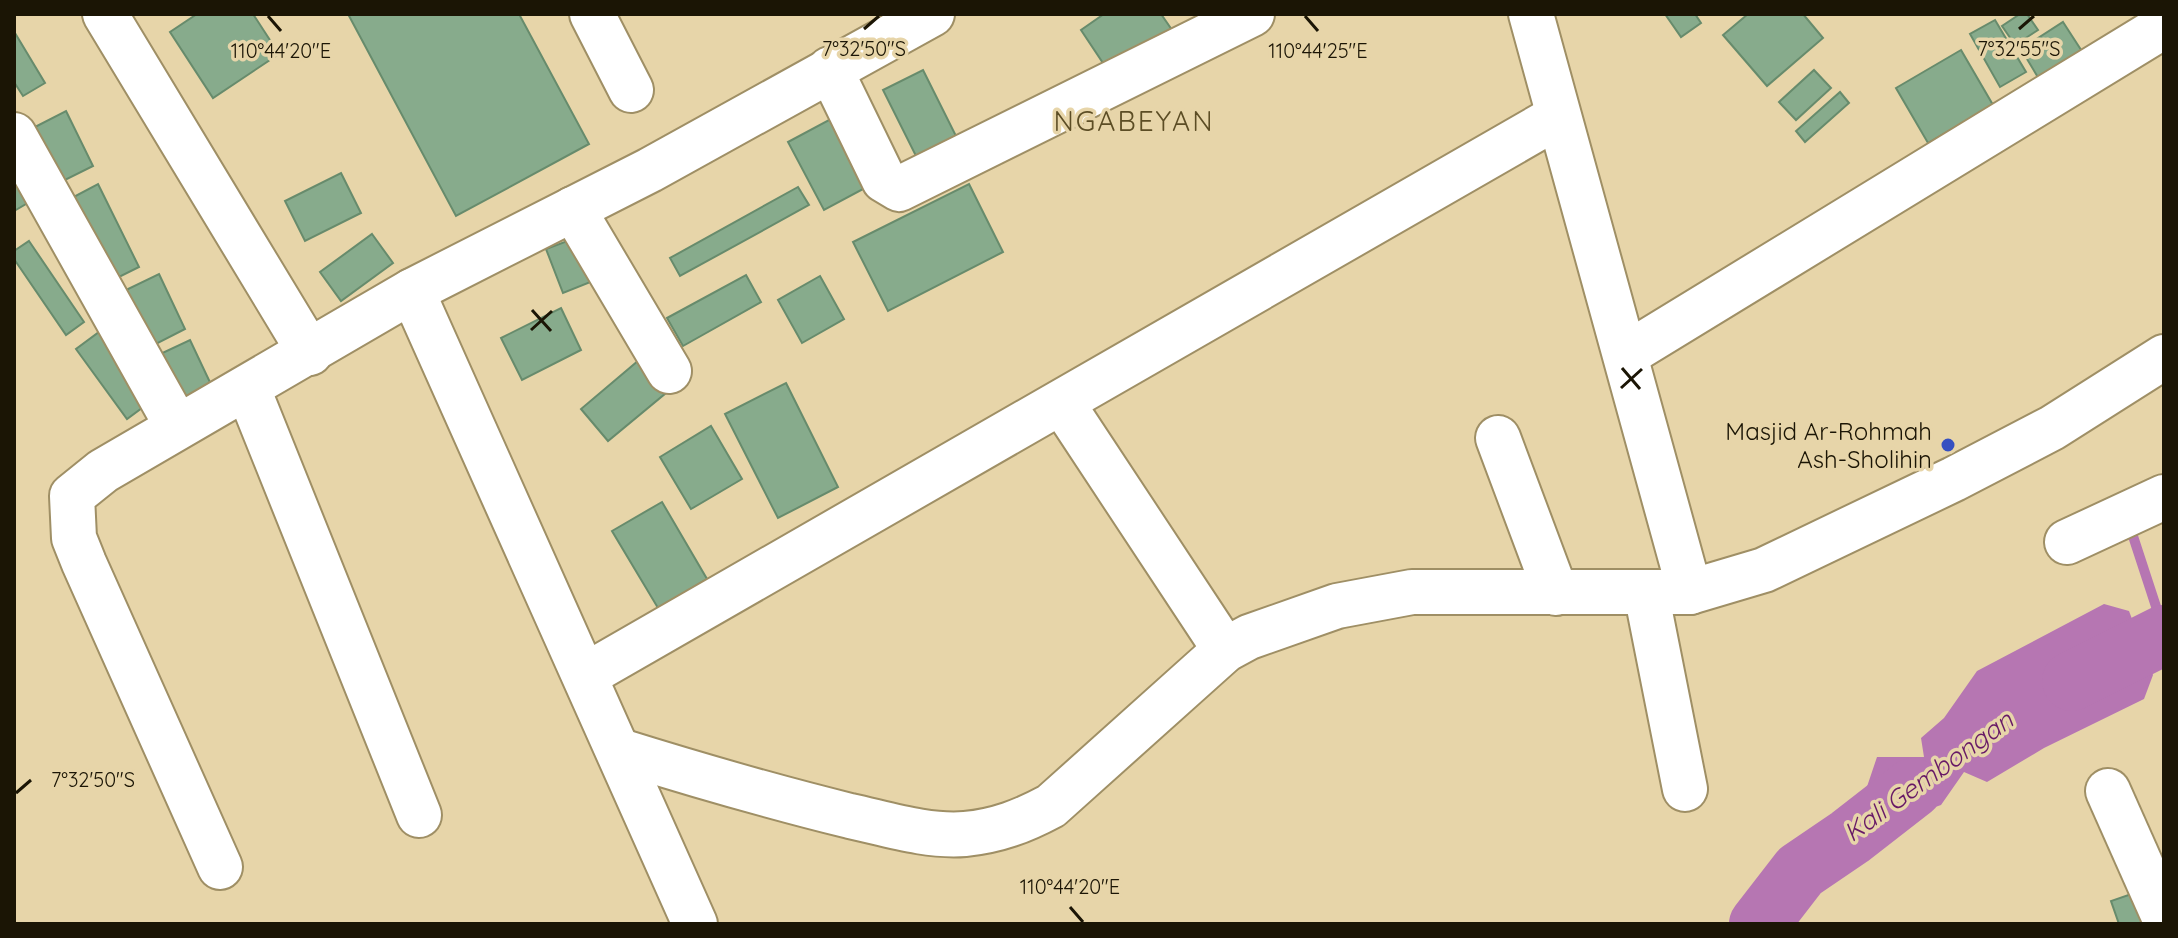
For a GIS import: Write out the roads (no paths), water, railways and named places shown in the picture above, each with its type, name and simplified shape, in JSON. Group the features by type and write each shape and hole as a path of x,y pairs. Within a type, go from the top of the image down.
{"street":[{"path":"105,14 310,353"},
{"path":"592,14 631,90"},
{"path":"220,867 112,631 74,538 72,496 84,483 177,426 248,389 412,291 573,209 932,14"},
{"path":"830,69 884,180 899,189 1252,14"},
{"path":"1531,14 1690,592"},
{"path":"1627,354 2164,26"},
{"path":"586,675 1557,117"},
{"path":"14,135 177,426"},
{"path":"573,209 669,371"},
{"path":"412,291 684,898"},
{"path":"620,751 747,791 924,832 962,834 994,830 1024,821 1051,806 1225,650 1249,637 1291,621 1379,597 1412,592 1690,592 1764,570 1954,479 2052,428 2163,358"},
{"path":"248,389 419,815"},
{"path":"1062,403 1225,650"},
{"path":"1498,438 1556,593"},
{"path":"2067,542 2164,497"},
{"path":"1646,592 1685,789"},
{"path":"2108,791 2164,917"}],"water":[{"path":"2104,604 2129,611 2153,675 2144,699 2044,748 1987,782 1964,772 1941,805 1850,837 1877,757 1924,757 1921,738 1944,718 1977,671"}],"waterway":[{"path":"2131,530 2164,631"},
{"name":"Kali Gembongan","path":"2072,681 2164,635"},
{"name":"Kali Gembongan","path":"1759,924 1800,871 1913,788"}],"place":[{"name":"Masjid Ar-Rohmah Ash-Sholihin","path":"1948,445"}],"district":[{"name":"NGABEYAN","path":"1134,120"}]}
